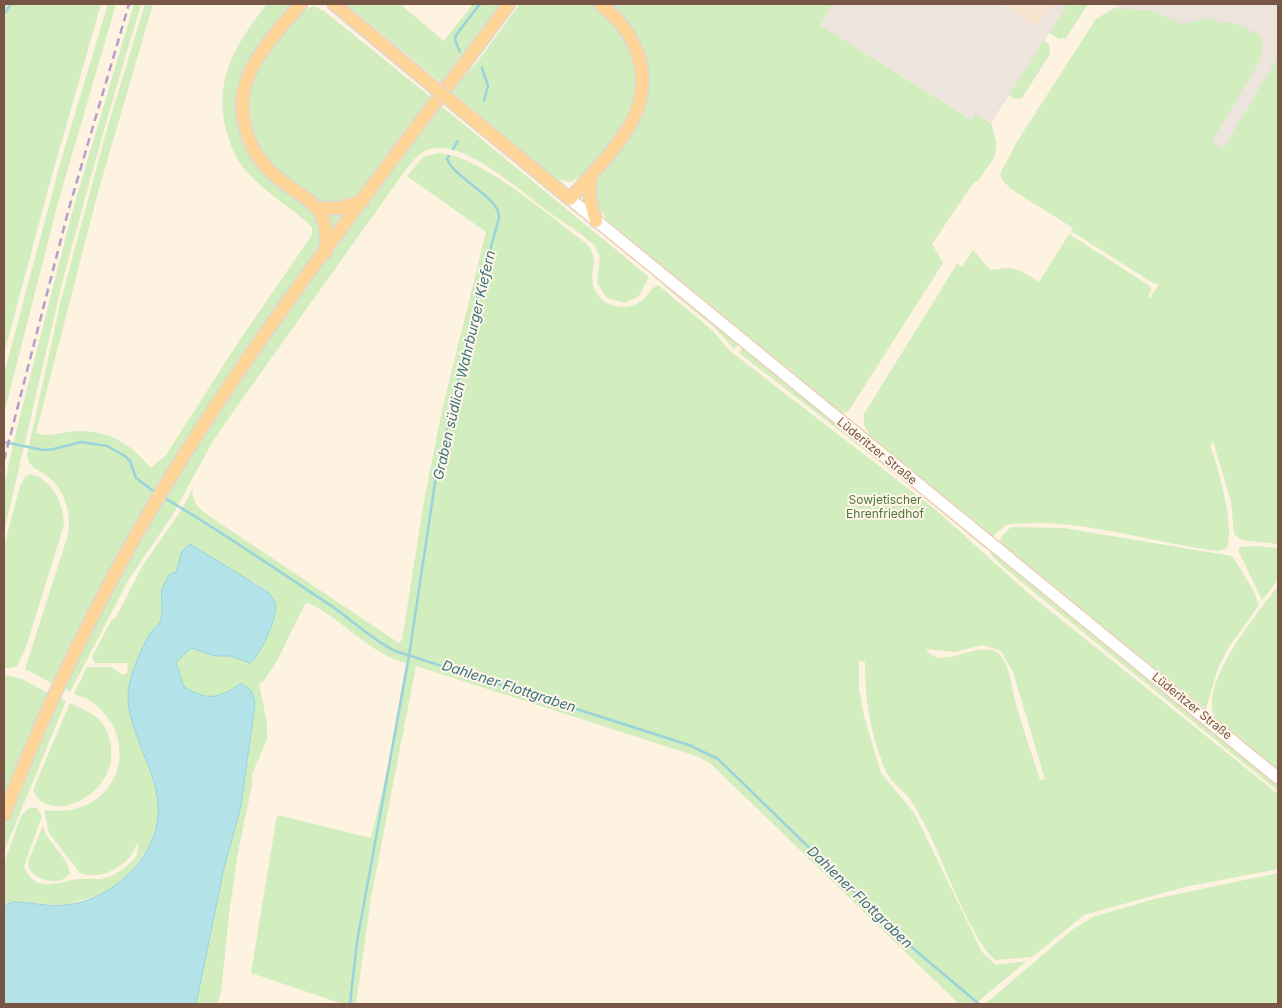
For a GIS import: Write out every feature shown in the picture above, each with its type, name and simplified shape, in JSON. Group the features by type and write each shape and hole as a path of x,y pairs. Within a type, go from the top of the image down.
{"main road":[{"path":"334,4 570,199 631,124 638,107 643,85 640,60 631,35 616,16 600,4"},
{"path":"4,815 33,742 73,654 155,502 234,379 509,4"},
{"path":"298,6 252,69 244,89 243,117 251,144 265,166 319,208 326,230 326,252"},
{"path":"590,176 590,200 596,221"},
{"name":"Lüderitzer Straße","path":"570,199 1278,778"},
{"path":"319,208 339,208 363,201"}],"shaded area":[{"path":"833,4 999,4 1037,27 1053,4 1068,4 991,123 977,114 973,120 820,25"},
{"path":"1000,4 1053,4 1037,27"},
{"path":"1113,4 1278,4 1278,65 1223,154 1202,140 1237,81"}],"green space":[{"path":"4,4 101,4 52,175 4,354"},
{"path":"108,4 116,4 57,206 4,414 4,374 62,157"},
{"path":"134,4 141,4 63,279 4,532 4,486 14,440 73,209"},
{"path":"145,4 153,4 98,192 36,433 52,435 73,431 89,431 110,436 136,452 151,468 166,455 239,341 312,235 312,228 307,222 262,186 241,164 230,144 223,114 225,80 230,64 246,33 267,4 291,4 282,22 243,73 239,84 238,119 250,154 260,167 309,210 321,224 320,244 236,362 53,684 27,670 26,672 25,669 67,538 69,522 67,507 61,492 51,479 30,463 27,455 60,304 107,129"},
{"path":"346,4 400,4 444,41 473,4 504,4 444,85"},
{"path":"520,4 592,4 623,32 636,61 637,92 628,120 583,175 571,182 557,179 451,91 478,61"},
{"path":"608,4 833,4 820,25 972,120 976,114 991,123 996,142 993,159 978,181 974,182 932,244 943,263 848,412 841,413 791,373 791,369 780,365 622,236 610,224 595,202 595,181 607,163 647,71 642,49 633,29"},
{"path":"1068,4 1088,4 1066,38 1059,39 1049,33"},
{"path":"313,6 324,11 433,99 405,130 357,195 351,200 325,204 301,190 281,173 265,155 254,136 249,115 250,93 259,69 293,23 302,13"},
{"path":"1114,8 1154,11 1182,24 1210,18 1221,23 1233,22 1260,35 1263,42 1261,59 1212,141 1223,149 1278,57 1278,544 1242,540 1234,534 1231,501 1213,442 1210,445 1221,481 1229,526 1227,548 1219,551 1091,528 1038,523 1006,525 992,537 934,492 933,487 925,484 867,438 869,433 864,426 864,414 957,264 962,267 973,250 990,270 1012,269 1026,274 1039,282 1069,234 1150,286 1151,290 1148,297 1150,298 1159,284 1153,283 1071,231 1073,228 1011,189 1003,181 1000,174 1018,140 1096,19"},
{"path":"1044,40 1049,44 1050,54 1022,98 1016,99 1009,95"},
{"path":"440,105 649,277 639,296 625,303 607,298 597,283 600,256 595,246 491,169 475,159 444,148 430,149 422,152 405,171 213,441 172,516 129,579 70,692 62,688 90,630 150,520 241,377"},
{"name":"Sowjetischer Ehrenfriedhof","path":"437,153 454,156 474,164 515,189 587,244 594,261 593,285 600,298 605,302 618,307 631,306 641,301 658,285 713,331 730,351 936,510 1028,593 1278,794 1278,869 1185,887 1084,915 1032,957 996,960 987,952 968,919 914,805 896,785 884,767 869,715 865,662 859,661 859,688 864,716 881,773 915,814 982,952 996,965 1027,961 975,1004 959,1004 711,764 699,757 416,666 371,898 356,1004 343,1004 251,973 277,815 371,838 387,771 406,663 379,651 332,617 306,602 277,661 263,682 259,683 267,723 267,739 252,774 252,786 238,852 229,914 221,993 217,1004 196,1004 224,868 241,806 252,731 242,683 213,697 201,695 184,687 176,662 191,647 215,656 230,656 250,663 268,633 272,624 275,607 271,595 259,585 224,567 196,547 179,564 162,606 162,618 157,628 149,634 129,686 128,700 131,715 158,796 158,818 150,844 132,871 117,886 104,893 66,905 13,902 7,904 4,910 4,863 21,816 29,808 37,808 42,816 24,866 28,875 34,881 41,884 49,884 81,879 104,878 118,872 136,857 139,843 131,855 115,869 94,875 80,873 49,833 44,810 69,810 89,803 105,791 115,775 120,757 117,737 108,719 92,702 74,694 87,667 111,667 123,675 127,673 128,663 95,663 92,657 111,621 116,617 143,565 180,512 193,488 195,501 209,516 399,643 402,640 424,501 442,410 486,232 407,176 423,157","holes":["983,645 1001,651 1013,672 1045,779 1040,780 1008,671 1001,656 993,651 984,650 942,658 933,656 926,649 954,652"]},
{"path":"347,213 331,234 329,216"},
{"path":"662,284 669,286 737,342 737,346 734,349 715,328"},
{"path":"743,347 886,464 885,466 739,353"},
{"path":"889,468 986,546 986,549"},
{"path":"30,474 45,481 55,493 62,509 64,525 26,647 17,666 4,668 4,547 20,486 25,477"},
{"path":"1011,527 1063,528 1232,556 1254,591 1259,605 1229,647 1218,668 1206,709 998,544 1002,536"},
{"path":"1240,547 1278,548 1278,580 1262,600 1238,550"},
{"path":"992,551 1278,783 1278,791 1002,566 990,554"},
{"path":"1278,586 1278,771 1236,738 1216,719 1212,705 1214,688 1221,669 1244,631"},
{"path":"5,675 22,679 50,694 4,802"},
{"path":"58,697 66,701 4,852 4,828"},
{"path":"70,703 93,715 104,727 111,748 110,765 103,780 93,792 80,801 65,806 52,806 41,801 33,790"},
{"path":"43,826 48,838 68,866 70,873 61,880 49,881 42,879 28,867 29,859"},
{"path":"1278,873 1278,1004 985,1004 1072,930 1093,917 1154,899"}],"water":[{"path":"190,544 268,592 276,608 268,634 259,652 250,663 230,656 215,656 191,648 176,662 184,687 193,692 208,696 220,695 242,683 252,692 255,704 241,806 224,868 196,1004 4,1004 4,910 7,904 13,902 66,905 85,901 103,893 120,882 134,868 146,852 154,834 158,815 157,795 132,721 128,690 141,651 149,635 161,619 162,589 169,575 176,572 182,551"}],"waterway":[{"path":"4,14 11,4"},
{"name":"Graben südlich Wahrburger Kiefern","path":"460,52 455,40 456,35 480,4"},
{"name":"Graben südlich Wahrburger Kiefern","path":"482,68 488,86 484,101"},
{"name":"Graben südlich Wahrburger Kiefern","path":"453,149 458,141"},
{"name":"Graben südlich Wahrburger Kiefern","path":"350,1004 357,942 409,656 435,483 475,305 499,218 498,211 493,203 452,167 447,159 449,156"},
{"name":"Dahlener Flottgraben","path":"4,442 43,450 81,442 107,446 125,456 130,461 136,478 156,493"},
{"name":"Dahlener Flottgraben","path":"163,497 270,565 395,651 689,745 718,759 909,945 979,1004"}],"railway":[{"path":"4,460 69,208 129,4"}]}
